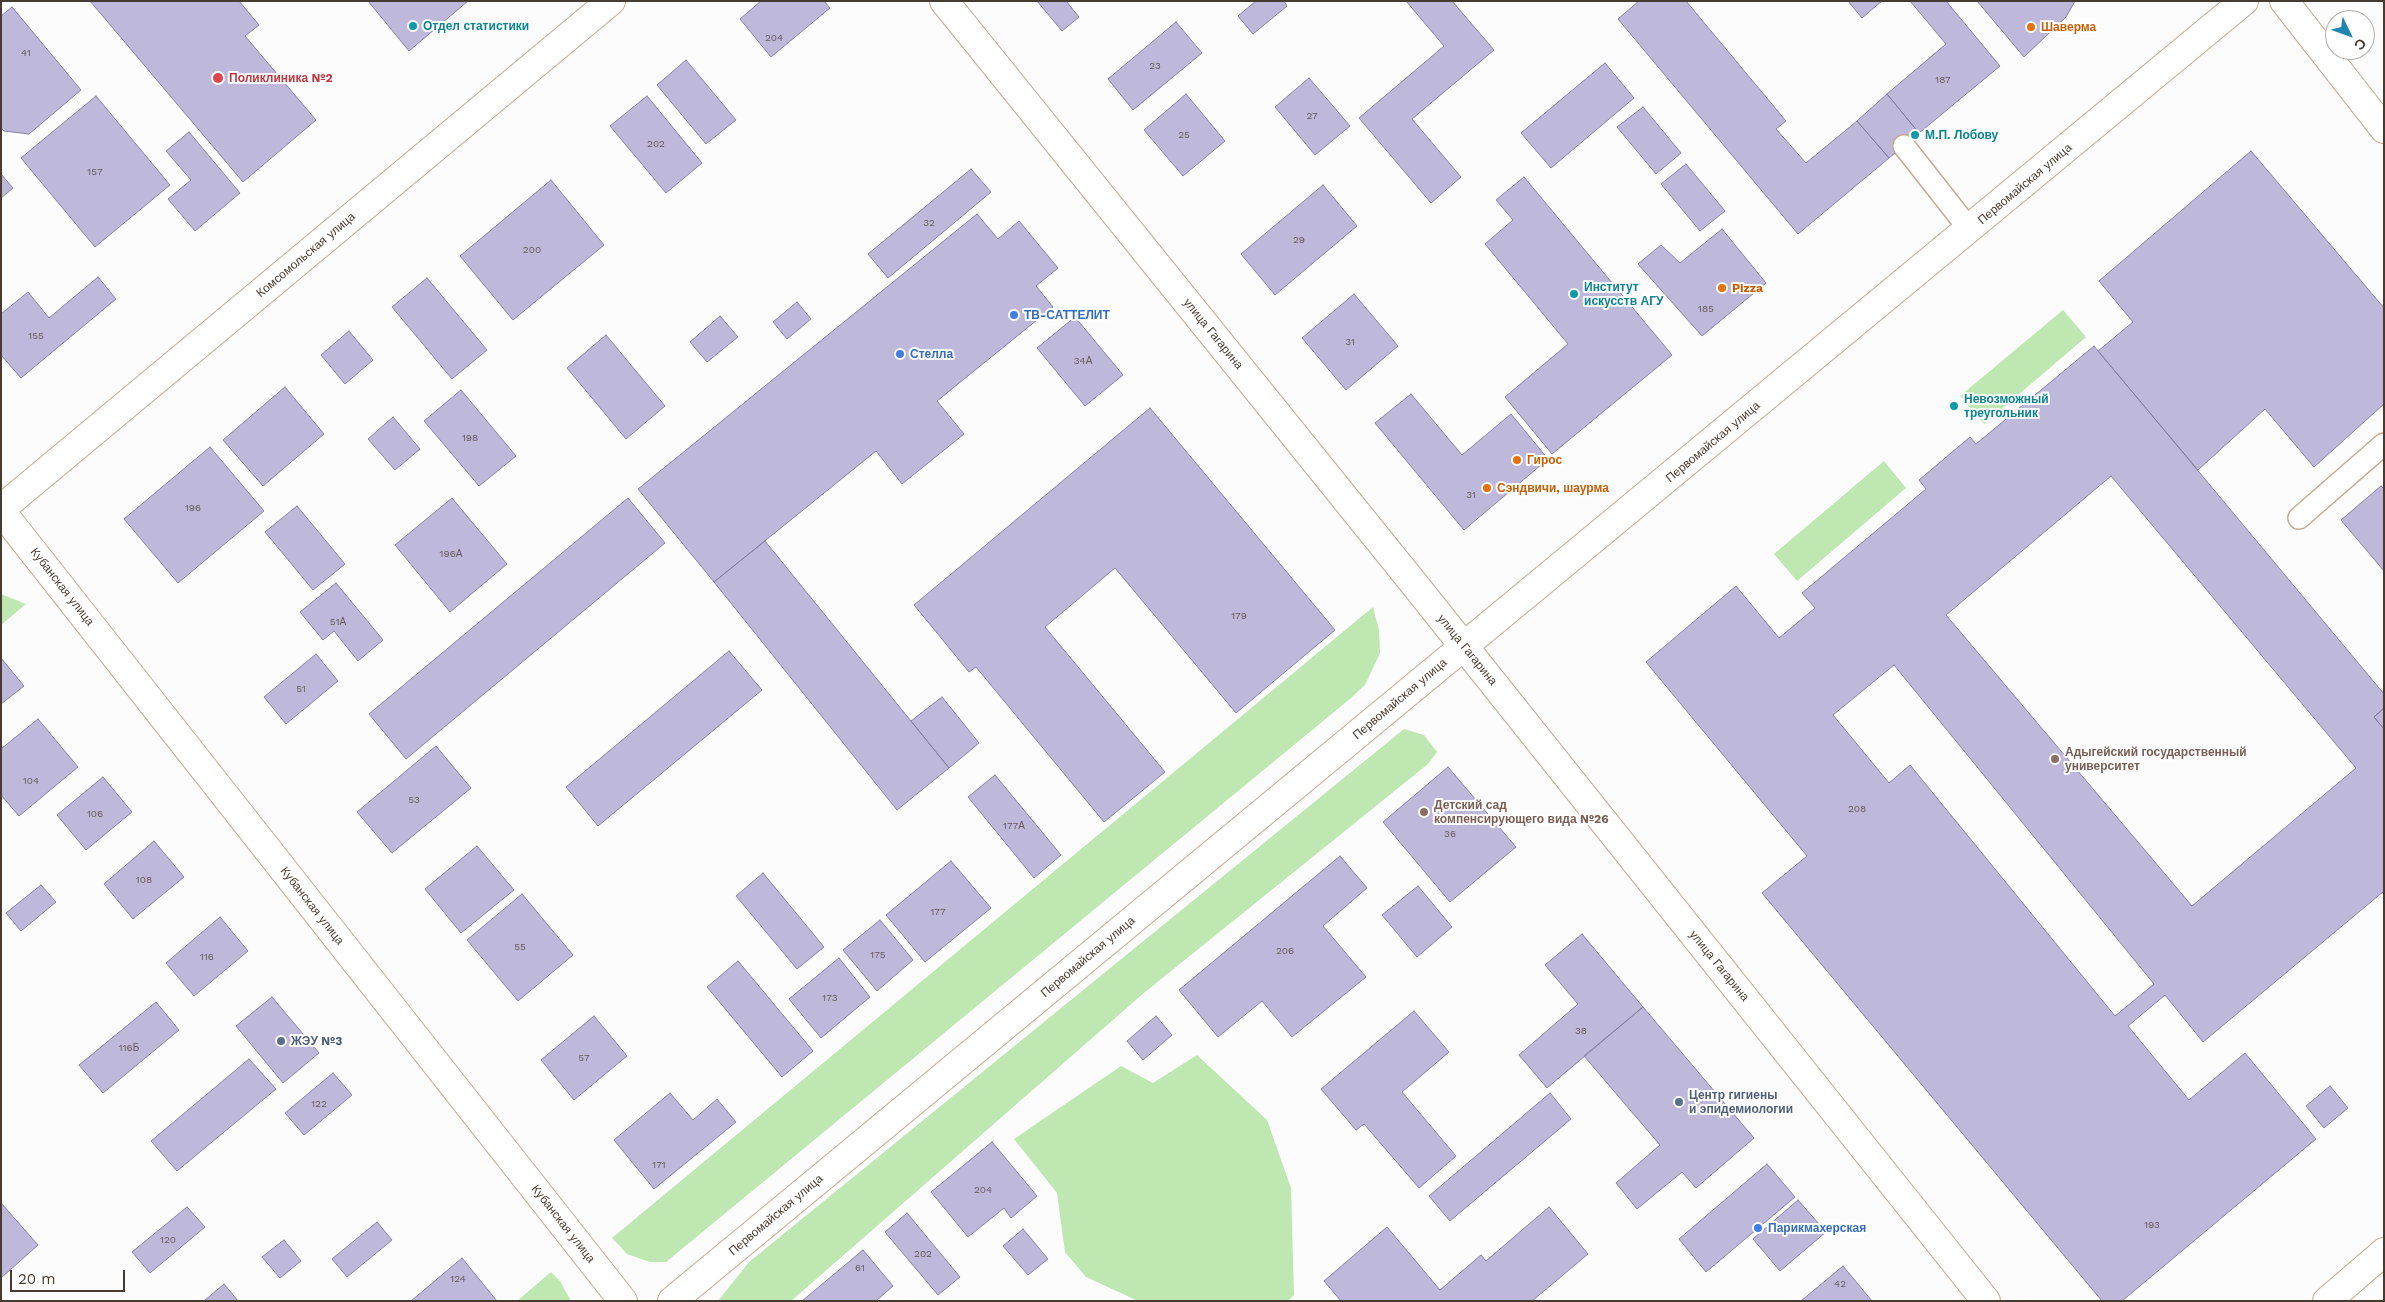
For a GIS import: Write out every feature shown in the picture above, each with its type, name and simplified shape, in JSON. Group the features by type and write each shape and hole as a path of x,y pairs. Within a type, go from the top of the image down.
{"street":[{"name":"Комсомольская улица","path":"1,510 611,1"},
{"name":"улица Гагарина","path":"944,1 1463,646 1986,1301"},
{"name":"Первомайская улица","path":"672,1301 1463,646 1970,230 2244,1"},
{"path":"2284,1 2384,129"},
{"name":"Кубанская улица","path":"1,510 623,1301"},
{"path":"2327,1301 2384,1252"}],"lane":[{"path":"1904,146 1970,230"},
{"path":"2299,518 2384,444"}],"green space":[{"path":"2063,310 2086,337 1984,424 1960,396"},
{"path":"1884,461 1906,488 1797,581 1774,554"},
{"path":"1,594 26,604 1,625"},
{"path":"1373,607 1379,630 1380,653 1365,685 1351,698 666,1262 650,1262 627,1254 612,1238"},
{"path":"1404,729 1424,735 1437,752 1428,764 1145,992 791,1301 718,1301 749,1262"},
{"path":"1197,1055 1267,1120 1291,1188 1294,1295 1288,1301 1138,1301 1086,1277 1065,1252 1057,1193 1014,1139 1121,1066 1153,1083"},
{"path":"551,1272 560,1281 571,1301 517,1301"}],"building":[{"name":"Поликлиника №2","path":"90,1 239,1 259,25 245,36 316,120 243,182"},
{"name":"Отдел статистики","path":"368,1 468,1 409,51"},
{"path":"761,1 824,1 830,8 771,57 740,19"},
{"path":"1037,1 1066,1 1079,17 1062,31"},
{"path":"1256,1 1284,1 1287,6 1253,34 1238,16"},
{"path":"1406,1 1452,1 1494,50 1412,119 1461,177 1431,203 1359,118 1444,46"},
{"path":"1639,1 1686,1 1786,121 1776,129 1806,163 1857,121 1889,158 1798,234 1618,19"},
{"path":"1848,1 1882,1 1862,18"},
{"path":"1910,1 1946,1 2000,66 1919,133 1887,94 1946,44"},
{"path":"1977,1 2075,1 2066,17 2024,57"},
{"path":"12,7 81,90 29,134 4,131 1,128 1,16"},
{"path":"1176,22 1202,53 1133,110 1108,79"},
{"path":"686,60 736,120 706,144 657,85"},
{"path":"1605,63 1634,98 1551,168 1521,133"},
{"path":"1309,78 1350,126 1315,155 1275,107"},
{"path":"1186,94 1225,141 1183,176 1144,130"},
{"path":"1887,94 1919,133 1889,158 1857,121"},
{"path":"96,96 170,185 95,247 21,158"},
{"path":"647,96 702,163 666,193 610,126"},
{"path":"1643,107 1681,153 1656,174 1617,127"},
{"path":"189,132 240,193 195,231 168,199 191,180 166,151"},
{"path":"2251,151 2384,308 2384,404 2314,467 2265,409 2198,470 2098,351 2133,322 2099,281"},
{"path":"1686,164 1725,211 1700,231 1661,184"},
{"path":"971,169 991,192 888,278 868,254"},
{"path":"1,174 13,188 1,198"},
{"name":"Институт искусств АГУ","path":"1524,177 1672,355 1552,454 1505,397 1568,344 1485,244 1513,220 1496,200"},
{"path":"551,180 604,245 513,320 460,256"},
{"path":"1323,185 1357,226 1275,295 1241,254"},
{"name":"Стелла","path":"977,214 998,239 1019,221 1058,268 1036,286 1053,307 937,401 964,434 902,484 876,451 714,582 638,489"},
{"path":"1722,229 1766,283 1702,336 1638,264 1661,245 1680,263"},
{"path":"98,277 116,299 21,378 1,355 1,314 28,292 49,318"},
{"path":"427,278 487,350 452,379 392,307"},
{"path":"1354,294 1398,346 1346,390 1302,338"},
{"path":"797,302 811,319 787,339 773,322"},
{"path":"720,316 738,337 707,362 690,342"},
{"path":"1075,317 1123,375 1085,406 1037,348"},
{"path":"349,331 373,360 345,384 321,355"},
{"path":"606,335 665,406 626,439 567,368"},
{"path":"2094,346 2384,694 2384,708 2374,717 2384,729 2384,891 2203,1042 2165,995 2128,1026 2189,1100 2245,1053 2316,1139 2122,1301 2102,1301 1762,893 1807,856 1646,662 1736,586 1779,638 1815,608 1802,593 1926,489 1919,480 1970,437 1976,444","holes":["2111,476 2356,768 2192,906 1946,615","1894,665 2154,984 2115,1016 1910,765 1889,783 1833,715"]},
{"path":"285,387 324,434 263,486 223,440"},
{"path":"461,390 516,456 479,486 424,421"},
{"path":"1411,394 1462,455 1511,414 1548,459 1464,530 1375,423"},
{"path":"1150,408 1335,630 1236,713 1115,568 1045,627 1165,772 1104,822 976,667 969,672 914,605"},
{"path":"393,417 420,449 395,470 368,439"},
{"path":"210,447 264,511 178,583 124,519"},
{"path":"2381,486 2384,489 2384,571 2341,520"},
{"path":"452,498 507,564 450,612 395,545"},
{"path":"628,498 665,543 406,759 369,714"},
{"path":"297,506 345,564 313,590 265,532"},
{"path":"765,541 949,768 897,810 714,582"},
{"path":"336,583 383,640 358,661 334,631 323,640 300,612"},
{"path":"729,651 762,690 598,826 566,787"},
{"path":"316,654 338,681 286,724 264,697"},
{"path":"1,658 24,686 1,704"},
{"path":"942,697 979,743 949,768 911,721"},
{"path":"2384,708 2384,729 2374,717"},
{"path":"38,719 78,767 19,816 1,795 1,749"},
{"path":"436,746 471,788 392,853 357,812"},
{"path":"1448,767 1516,847 1450,902 1383,822"},
{"path":"995,775 1061,855 1034,878 968,797"},
{"path":"103,777 132,812 86,850 57,815"},
{"path":"154,841 184,877 133,919 104,884"},
{"path":"477,846 514,890 461,933 425,889"},
{"path":"1340,856 1367,888 1323,926 1366,977 1292,1037 1262,1001 1218,1037 1179,990"},
{"path":"951,861 991,908 925,962 886,915"},
{"path":"763,873 824,947 797,969 736,896"},
{"path":"41,885 56,902 21,931 6,913"},
{"path":"1418,886 1452,927 1417,957 1382,915"},
{"path":"522,894 573,955 518,1001 467,940"},
{"path":"220,917 248,951 194,996 166,963"},
{"path":"880,920 913,960 877,991 843,950"},
{"path":"1582,934 1643,1007 1547,1088 1519,1055 1578,1004 1545,965"},
{"path":"839,958 870,997 821,1038 789,999"},
{"path":"738,961 813,1051 782,1077 707,987"},
{"path":"272,997 319,1053 283,1083 236,1026"},
{"path":"156,1002 179,1030 103,1093 79,1065"},
{"path":"1643,1007 1754,1138 1696,1188 1682,1172 1637,1209 1616,1183 1660,1145 1584,1056"},
{"path":"1414,1011 1449,1052 1402,1092 1456,1156 1419,1188 1364,1124 1356,1130 1321,1089"},
{"path":"594,1016 627,1056 574,1100 541,1060"},
{"path":"1156,1016 1172,1035 1143,1060 1127,1041"},
{"path":"249,1059 276,1089 177,1171 151,1141"},
{"path":"333,1073 352,1095 304,1135 285,1113"},
{"path":"2330,1086 2348,1108 2324,1128 2306,1106"},
{"path":"670,1093 693,1120 717,1099 736,1122 654,1189 614,1140"},
{"path":"1550,1093 1571,1119 1450,1221 1429,1196"},
{"path":"992,1142 1037,1196 1011,1218 1004,1208 968,1237 931,1192"},
{"path":"1767,1164 1795,1197 1706,1272 1679,1239"},
{"path":"1798,1200 1826,1232 1780,1271 1753,1239"},
{"path":"1,1203 38,1245 1,1278"},
{"path":"187,1207 205,1227 150,1273 132,1252"},
{"path":"1549,1207 1588,1254 1532,1301 1341,1301 1324,1281 1387,1227 1440,1290 1481,1255 1486,1261"},
{"path":"907,1213 960,1277 938,1295 885,1232"},
{"path":"377,1222 392,1240 347,1277 332,1259"},
{"path":"1023,1229 1048,1259 1028,1275 1003,1246"},
{"path":"284,1240 301,1261 280,1278 262,1257"},
{"path":"863,1250 893,1286 876,1301 802,1301"},
{"path":"462,1258 497,1301 411,1301"},
{"path":"1843,1266 1872,1301 1801,1301"},
{"path":"224,1284 238,1301 204,1301"}],"place":[{"name":"Отдел статистики","path":"413,26"},
{"name":"Шаверма","path":"2031,27"},
{"name":"Поликлиника №2","path":"218,78"},
{"name":"М.П. Лобову","path":"1915,135"},
{"name":"Pizza","path":"1722,288"},
{"name":"Институт искусств АГУ","path":"1574,294"},
{"name":"ТВ-САТТЕЛИТ","path":"1014,315"},
{"name":"Стелла","path":"900,354"},
{"name":"Невозможный треугольник","path":"1954,406"},
{"name":"Гирос","path":"1517,460"},
{"name":"Сэндвичи, шаурма","path":"1487,488"},
{"name":"Адыгейский государственный университет","path":"2055,759"},
{"name":"Детский сад компенсирующего вида №26","path":"1424,812"},
{"name":"ЖЭУ №3","path":"281,1041"},
{"name":"Центр гигиены и эпидемиологии","path":"1679,1102"},
{"name":"Парикмахерская","path":"1758,1228"}]}
